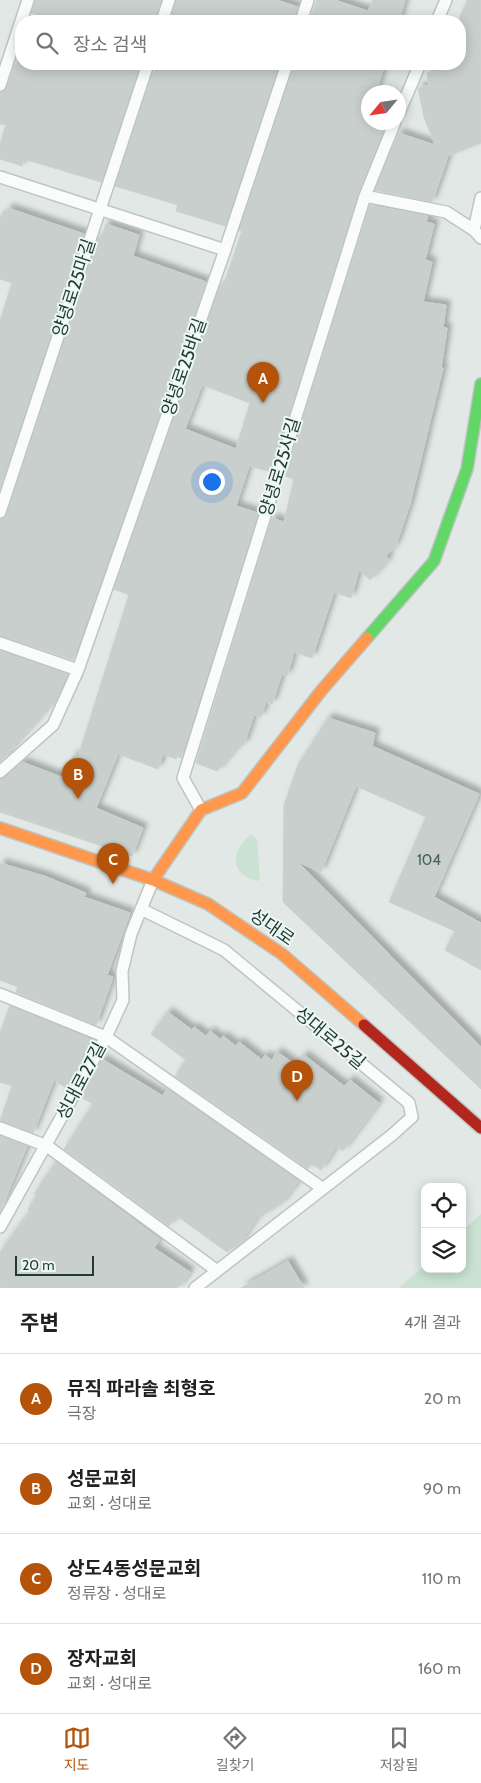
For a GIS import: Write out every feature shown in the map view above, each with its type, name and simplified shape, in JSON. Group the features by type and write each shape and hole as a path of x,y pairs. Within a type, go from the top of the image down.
{"street":[{"path":"153,880 202,810 242,793 321,692 434,561 467,468 481,384"},
{"name":"성대로","path":"0,828 153,880 208,904 282,954 481,1128"}],"lane":[{"path":"23,15 28,0"},
{"path":"164,15 169,0"},
{"path":"303,15 308,0"},
{"path":"440,15 446,0"},
{"path":"0,85 15,39"},
{"name":"양녕로25마길","path":"0,512 146,70"},
{"name":"양녕로25바길","path":"0,772 53,725 78,670 225,250 285,70"},
{"path":"406,96 417,70"},
{"name":"양녕로25사길","path":"202,810 183,778 365,196 392,130"},
{"path":"0,177 225,250"},
{"path":"365,196 446,212 477,234 481,198"},
{"path":"0,643 78,670"},
{"path":"153,880 140,909 122,971 123,1000 106,1037 322,1188"},
{"name":"성대로25길","path":"140,909 224,950 409,1103 412,1117 392,1135 216,1270 198,1287"},
{"name":"성대로27길","path":"0,994 106,1037 47,1146 0,1227"},
{"path":"0,1128 47,1146 216,1270"}],"green space":[{"path":"251,834 257,839 260,879 258,881 248,878 237,868 236,861 239,848"},
{"path":"481,1214 481,1288 399,1288 421,1269 421,1273 466,1273 466,1227"}],"building":[{"path":"35,0 161,0 157,15 37,15 31,13"},
{"path":"176,0 277,0 298,7 296,15 172,15"},
{"path":"317,0 335,0 368,11 373,0 405,0 401,15 311,15"},
{"path":"468,0 481,0 481,143 448,156 432,202 375,190 399,133 435,145 424,117 418,88 429,85 427,73 439,70 466,70 466,15 460,15"},
{"path":"15,64 15,70 138,70 101,182 24,159 22,166 0,159 0,144 6,125 0,124 0,92 7,88"},
{"path":"158,70 277,70 225,226 176,211 178,205 115,186 153,72 157,73"},
{"path":"292,70 383,70 378,85 361,85 361,130 383,130 358,194 271,472 249,466 236,506 258,513 181,758 177,756 176,759 163,754 158,769 118,754 96,808 143,828 132,856 0,812 0,779 22,762 64,778 74,755 78,757 129,595 114,589 220,286 223,287 242,231 239,230","holes":["202,385 250,403 236,449 185,429"]},
{"path":"370,205 428,216 426,222 434,224 425,260 432,262 423,302 446,305 443,328 447,328 441,368 443,368 410,504 396,545 386,556 389,559 370,580 359,570 351,598 334,592 312,658 294,652 287,676 282,674 272,704 266,702 261,717 254,715 244,745 240,744 217,771 196,763 272,518 284,522 294,479 285,476"},
{"path":"8,208 84,234 0,488 0,321 12,283 0,279 0,215 5,217"},
{"path":"106,224 139,235 133,256 206,282 73,660 0,636 0,519 7,514 98,238 101,239"},
{"path":"0,651 68,674 54,704 52,703 0,762"},
{"path":"328,718 375,733 372,746 479,794 434,897 481,923 481,970 445,950 455,931 389,902 426,817 356,786 321,872 298,862 481,1047 481,1089 283,902 284,805 298,765"},
{"path":"0,863 44,876 86,893 84,897 130,913 107,975 113,977 96,1025 16,992 18,987 0,980"},
{"path":"10,1006 90,1039 86,1050 89,1051 68,1089 54,1080 33,1133 0,1121 12,1086 0,1082 0,1033"},
{"path":"168,1012 192,1030 194,1027 206,1036 210,1031 220,1039 223,1036 236,1046 239,1042 262,1060 265,1055 272,1060 277,1052 296,1065 304,1055 344,1086 350,1080 379,1103 343,1151 336,1147 321,1170 312,1164 308,1169 175,1076 186,1060 151,1034"},
{"path":"102,1059 163,1096 167,1089 299,1181 281,1204 256,1219 240,1243 227,1252 177,1216 169,1226 64,1149 93,1104 81,1097"},
{"path":"0,1136 27,1146 0,1212"},
{"path":"56,1162 160,1239 154,1248 190,1272 181,1285 176,1288 0,1288 0,1252 30,1211 28,1209 37,1195 34,1194"},
{"path":"288,1261 304,1288 241,1288"}],"traffic: fast":[{"path":"367,638 434,561 467,469 481,384"}],"traffic: slow":[{"path":"153,880 201,810 242,793 321,691 367,638"},
{"path":"0,828 153,880 208,904 282,954 364,1025"}],"traffic: jam":[{"path":"364,1025 481,1128"}],"place":[{"name":"뮤직 파라솔 최형호","path":"263,403"},
{"name":"성문교회","path":"78,799"},
{"name":"상도4동성문교회","path":"113,884"},
{"name":"장자교회","path":"297,1101"}]}
